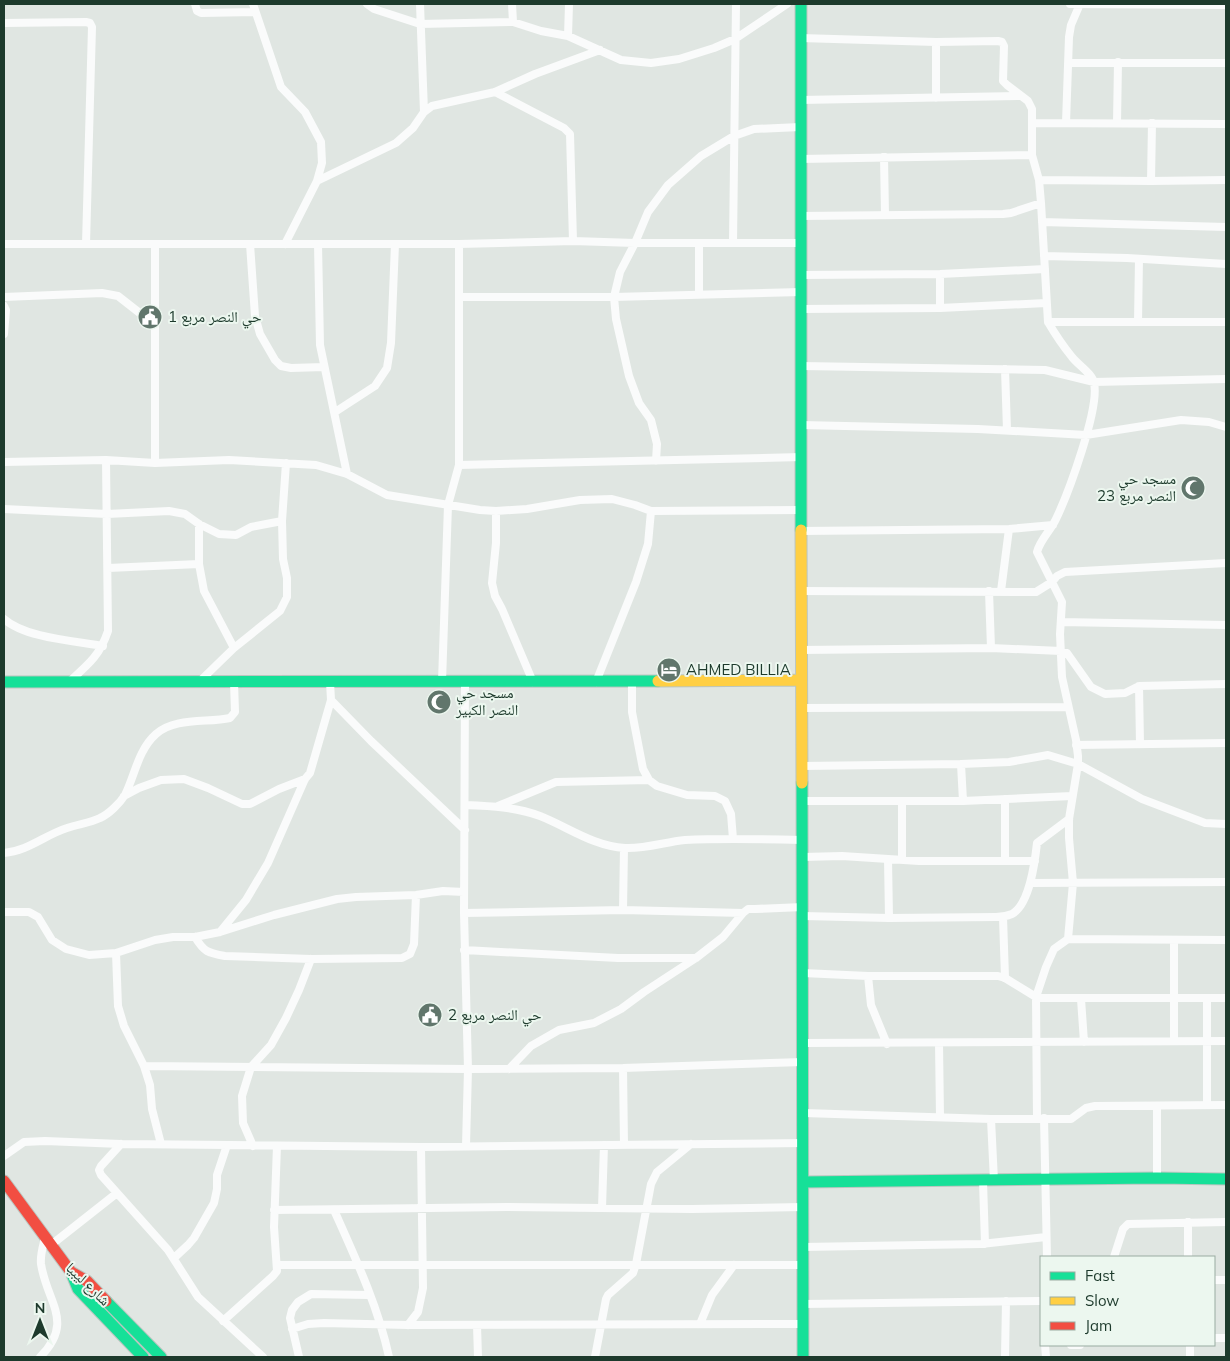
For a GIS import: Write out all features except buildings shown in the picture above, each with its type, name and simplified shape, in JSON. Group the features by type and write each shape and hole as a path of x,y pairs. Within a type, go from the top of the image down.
{"main road":[{"path":"800,4 801,708 804,1113 803,1357"},
{"path":"4,682 632,682 801,680"},
{"path":"803,1182 1158,1178 1226,1180"},
{"name":"شارع ليبيا","path":"4,1181 71,1272 87,1281 161,1357"},
{"path":"71,1272 78,1289 143,1357"}],"street":[{"path":"195,4 196,11 201,13 254,8 281,86 305,112 321,142 322,164 317,181 285,244"},
{"path":"367,4 374,9 420,24 513,22 541,31 568,36 621,60 651,63 679,59 735,39 787,4"},
{"path":"420,4 424,112"},
{"path":"512,4 513,22"},
{"path":"568,36 569,4"},
{"path":"733,243 736,4"},
{"path":"1070,4 1226,5"},
{"path":"1066,123 1070,30 1080,4"},
{"path":"4,23 86,22 90,23 92,27 86,244"},
{"path":"800,38 936,42 1000,41 1004,46 1003,81 1030,104 1032,156 1039,180 1041,203 1048,322 1073,358 1091,376 1094,382 1094,404 1069,487 1053,525 1037,552 1062,602 1062,677 1078,764 1068,819 1073,883 1068,939"},
{"path":"936,42 936,98"},
{"path":"317,181 396,143 413,128 424,112 432,106 495,92 535,74 600,50"},
{"path":"1117,123 1118,62"},
{"path":"1068,63 1226,63"},
{"path":"495,92 564,128 570,134 573,241"},
{"path":"800,100 1021,96"},
{"path":"1032,123 1226,124"},
{"path":"1151,181 1152,123"},
{"path":"656,461 657,444 651,420 639,403 629,376 616,319 614,297 620,272 648,212 668,185 702,156 734,136 754,129 800,127"},
{"path":"800,159 1032,156"},
{"path":"884,157 885,215"},
{"path":"1039,180 1226,180"},
{"path":"800,216 1003,214 1041,203"},
{"path":"1042,222 1226,227"},
{"path":"4,244 458,244 573,241 801,243"},
{"path":"699,243 699,294"},
{"path":"155,244 155,464"},
{"path":"250,244 255,316 260,334 275,360 281,366 291,368 324,367"},
{"path":"318,244 320,344 347,474"},
{"path":"335,412 375,386 388,368 391,343 395,244"},
{"path":"442,682 448,505 459,465 458,244"},
{"path":"1044,256 1226,264"},
{"path":"1138,322 1139,259"},
{"path":"801,275 940,274 1045,269"},
{"path":"940,274 940,308"},
{"path":"459,297 614,297 801,292"},
{"path":"4,297 102,293 118,296 155,325"},
{"path":"801,309 940,308 1046,303"},
{"path":"4,306 6,310 4,334"},
{"path":"1048,322 1226,322"},
{"path":"801,366 1045,370 1094,382 1226,379"},
{"path":"1005,369 1007,430"},
{"path":"801,425 1007,430 1086,435 1181,420 1209,422 1226,427"},
{"path":"459,465 802,457"},
{"path":"70,681 90,664 103,646 108,631 106,460"},
{"path":"4,462 106,460 155,464 229,460 316,465 347,474 388,495 496,512 580,500 612,499 635,505 651,512 801,510"},
{"path":"199,682 234,648 280,612 287,597 282,521 286,464"},
{"path":"4,509 107,514 169,511 185,514 199,524 219,534 236,535 251,527 282,521"},
{"path":"496,512 496,543 492,583 495,596 533,682"},
{"path":"596,682 636,582 648,544 651,512"},
{"path":"199,524 199,564 204,591 234,648"},
{"path":"801,531 1010,529 1053,525"},
{"path":"1001,591 1010,529"},
{"path":"801,591 1037,592 1065,572 1226,563"},
{"path":"108,568 199,564"},
{"path":"989,591 990,648"},
{"path":"4,619 12,626 27,632 103,646"},
{"path":"1061,622 1226,625"},
{"path":"801,650 990,648 1061,651 1069,654 1091,687 1099,692 1111,694 1125,693 1139,686 1226,684"},
{"path":"4,853 33,845 68,827 101,818 112,810 124,796 139,760 147,745 157,734 172,725 230,718 235,712 234,682"},
{"path":"220,932 246,900 268,863 310,773 331,700 330,682"},
{"path":"465,682 464,950 468,1069 466,1146"},
{"path":"632,682 632,712 637,743 643,770 649,780 657,786 687,795 715,796 725,801 731,814 733,839"},
{"path":"1139,686 1140,744"},
{"path":"331,700 371,741 465,830"},
{"path":"801,708 1068,707"},
{"path":"1076,745 1226,742"},
{"path":"802,766 1009,762 1048,755 1078,764 1142,799 1205,823 1226,824"},
{"path":"961,764 963,801"},
{"path":"124,796 161,780 184,779 242,804 250,804 279,789 306,779"},
{"path":"497,807 556,782 649,780"},
{"path":"802,801 963,801 1072,796"},
{"path":"1005,799 1005,861"},
{"path":"902,802 902,860"},
{"path":"466,805 519,810 541,816 586,839 624,848 652,846 683,840 803,840"},
{"path":"509,1069 531,1046 559,1030 594,1023 622,1009 651,987 696,958 723,936 743,912 748,909 803,911 889,918 1003,917 1012,914 1020,906 1030,883 1036,861 1038,841 1068,819"},
{"path":"623,910 624,848"},
{"path":"803,856 842,856 902,860 1036,861"},
{"path":"888,859 889,918"},
{"path":"1030,883 1226,882"},
{"path":"4,912 29,912 38,917 52,940 66,949 89,955 116,953 155,940 173,937 195,937 220,932 274,915 337,899 416,895 443,891 464,892"},
{"path":"195,937 202,948 212,954 225,956 311,959 402,958 410,954 414,944 416,895"},
{"path":"464,914 623,910 743,912"},
{"path":"1003,917 1005,978"},
{"path":"1047,1256 1046,1180 1041,1118 1036,997 1054,950 1068,939 1226,940"},
{"path":"1174,940 1174,1041"},
{"path":"464,950 618,958 696,958"},
{"path":"116,953 118,1006 124,1026 144,1066 150,1085 152,1109 161,1144"},
{"path":"253,1146 243,1123 242,1096 251,1067 270,1045 286,1018 311,959"},
{"path":"803,973 1005,978 1036,997 1042,998 1226,998"},
{"path":"868,976 874,1016 881,1026 887,1044"},
{"path":"1207,998 1207,1105"},
{"path":"1081,999 1084,1042"},
{"path":"803,1043 1226,1041"},
{"path":"939,1043 940,1117"},
{"path":"144,1066 509,1069 623,1068 803,1062"},
{"path":"623,1068 624,1144"},
{"path":"804,1113 991,1119 1071,1119 1086,1108 1095,1106 1226,1105"},
{"path":"1158,1106 1158,1178"},
{"path":"985,1244 991,1119"},
{"path":"4,1156 24,1142 44,1141 121,1144 421,1147 803,1143"},
{"path":"121,1144 99,1170 101,1175 174,1258 198,1297 264,1357"},
{"path":"595,1357 608,1295 630,1277 636,1264 651,1184 657,1172 691,1144"},
{"path":"174,1258 194,1238 214,1203 217,1175 227,1145"},
{"path":"602,1208 604,1145"},
{"path":"223,1321 277,1271 274,1210 277,1146"},
{"path":"408,1325 418,1312 423,1288 421,1147"},
{"path":"40,1357 54,1340 58,1324 41,1264 41,1253 48,1241 117,1193"},
{"path":"274,1210 421,1210 507,1207 646,1209 804,1207"},
{"path":"334,1210 358,1265 380,1325 389,1357"},
{"path":"1188,1222 1188,1256"},
{"path":"1114,1256 1123,1229 1128,1224 1226,1222"},
{"path":"803,1247 985,1244 1046,1236"},
{"path":"700,1324 712,1295 734,1264"},
{"path":"278,1265 803,1265"},
{"path":"299,1357 299,1350 290,1318 292,1310 305,1296 311,1294 369,1295"},
{"path":"803,1304 1040,1301"},
{"path":"1005,1357 1006,1302"},
{"path":"292,1329 308,1324 324,1323 380,1325 803,1324"},
{"path":"477,1324 478,1357"},
{"path":"1045,1351 1052,1357"}],"traffic: fast":[{"path":"801,4 801,530"},
{"path":"4,682 658,681"},
{"path":"802,783 803,1357"},
{"path":"803,1182 1226,1179"},
{"path":"71,1272 78,1289 143,1357"},
{"path":"106,1301 161,1357"}],"traffic: slow":[{"path":"801,530 802,783"},
{"path":"658,681 801,680"}],"traffic: jam":[{"path":"4,1181 71,1272 87,1281 106,1301"}],"place":[{"name":"حي النصر مربع 1","path":"150,317"},
{"name":"مسجد حي النصر مربع 23","path":"1193,488"},
{"name":"AHMED BILLIA","path":"669,670"},
{"name":"مسجد حي النصر الكبير","path":"439,702"},
{"name":"حي النصر مربع 2","path":"430,1015"}]}
